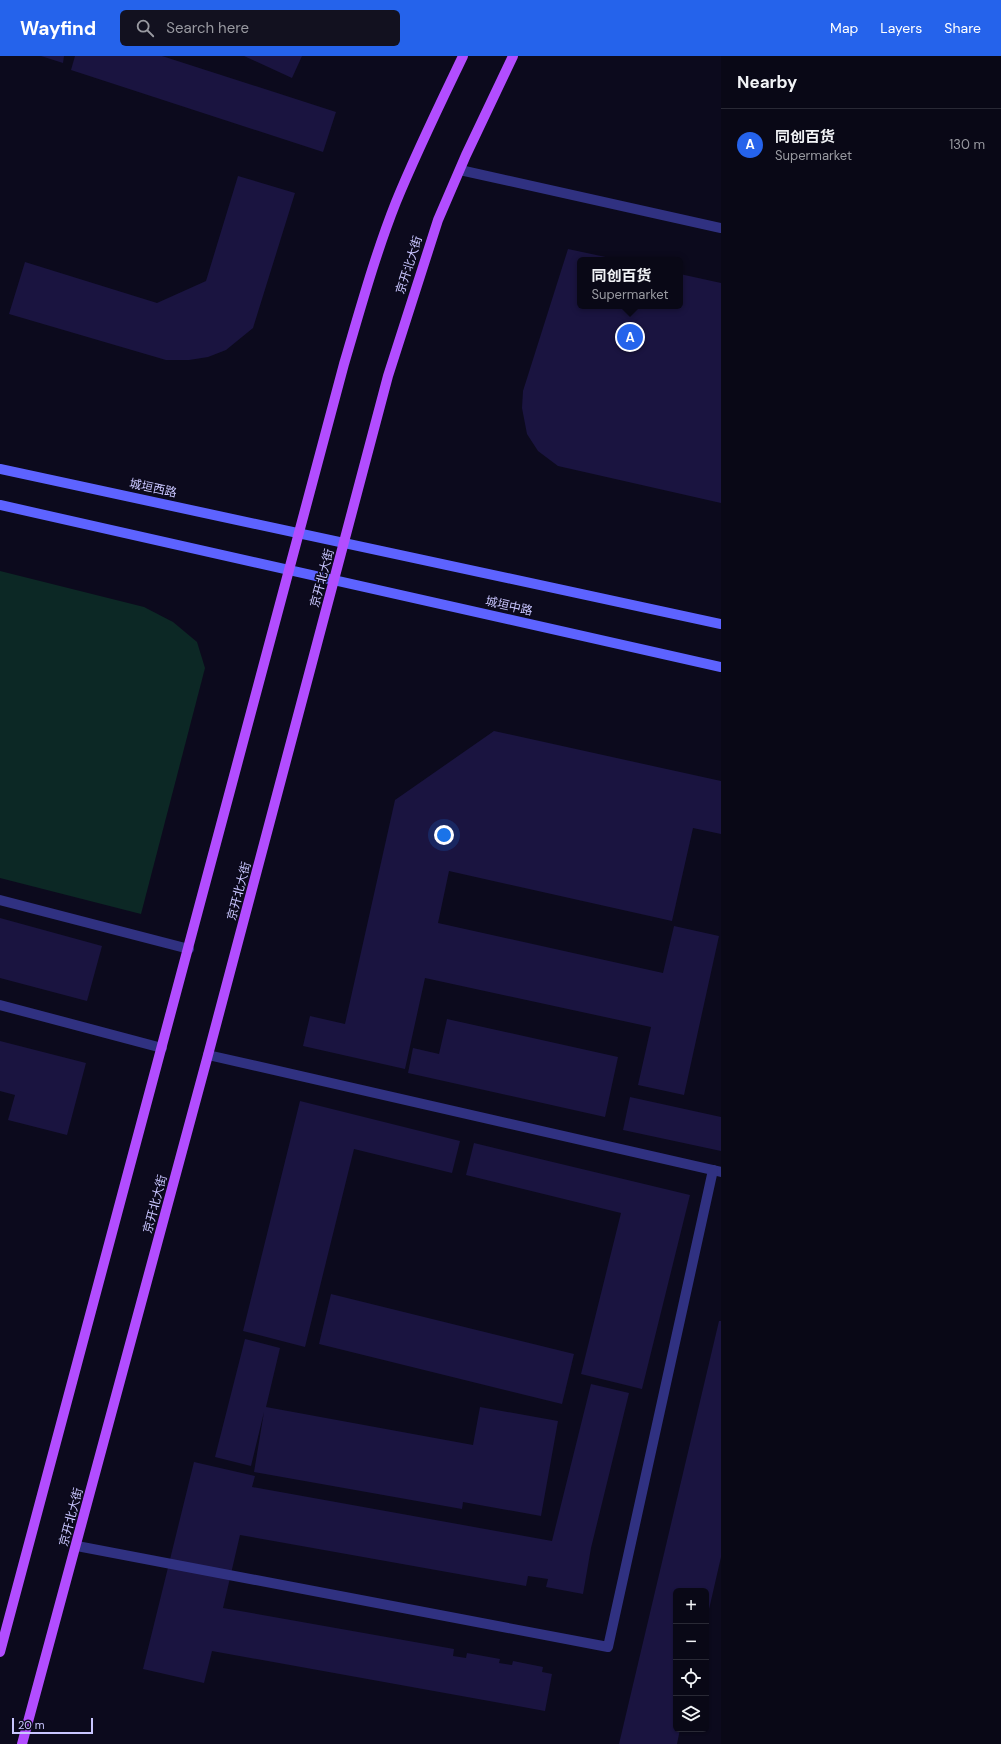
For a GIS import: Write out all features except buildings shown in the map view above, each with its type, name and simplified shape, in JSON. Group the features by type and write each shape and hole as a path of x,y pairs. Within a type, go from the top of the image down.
{"main road":[{"path":"0,1652 189,949 344,364 366,291 393,211 424,136 463,56"},
{"name":"京开北大街","path":"22,1744 77,1546 345,543 388,376 438,220 513,56"},
{"name":"城垣西路","path":"0,469 300,533"},
{"path":"0,505 290,570"},
{"path":"300,533 721,624"},
{"name":"城垣中路","path":"290,570 721,667"}],"street":[{"path":"460,170 721,228"},
{"path":"0,900 189,949"},
{"path":"0,1005 162,1048"},
{"path":"77,1546 608,1647 717,1171 208,1055"}],"green space":[{"path":"0,571 144,607 173,622 197,642 205,668 141,914 0,878"}],"place":[{"name":"同创百货","path":"630,337"}]}
